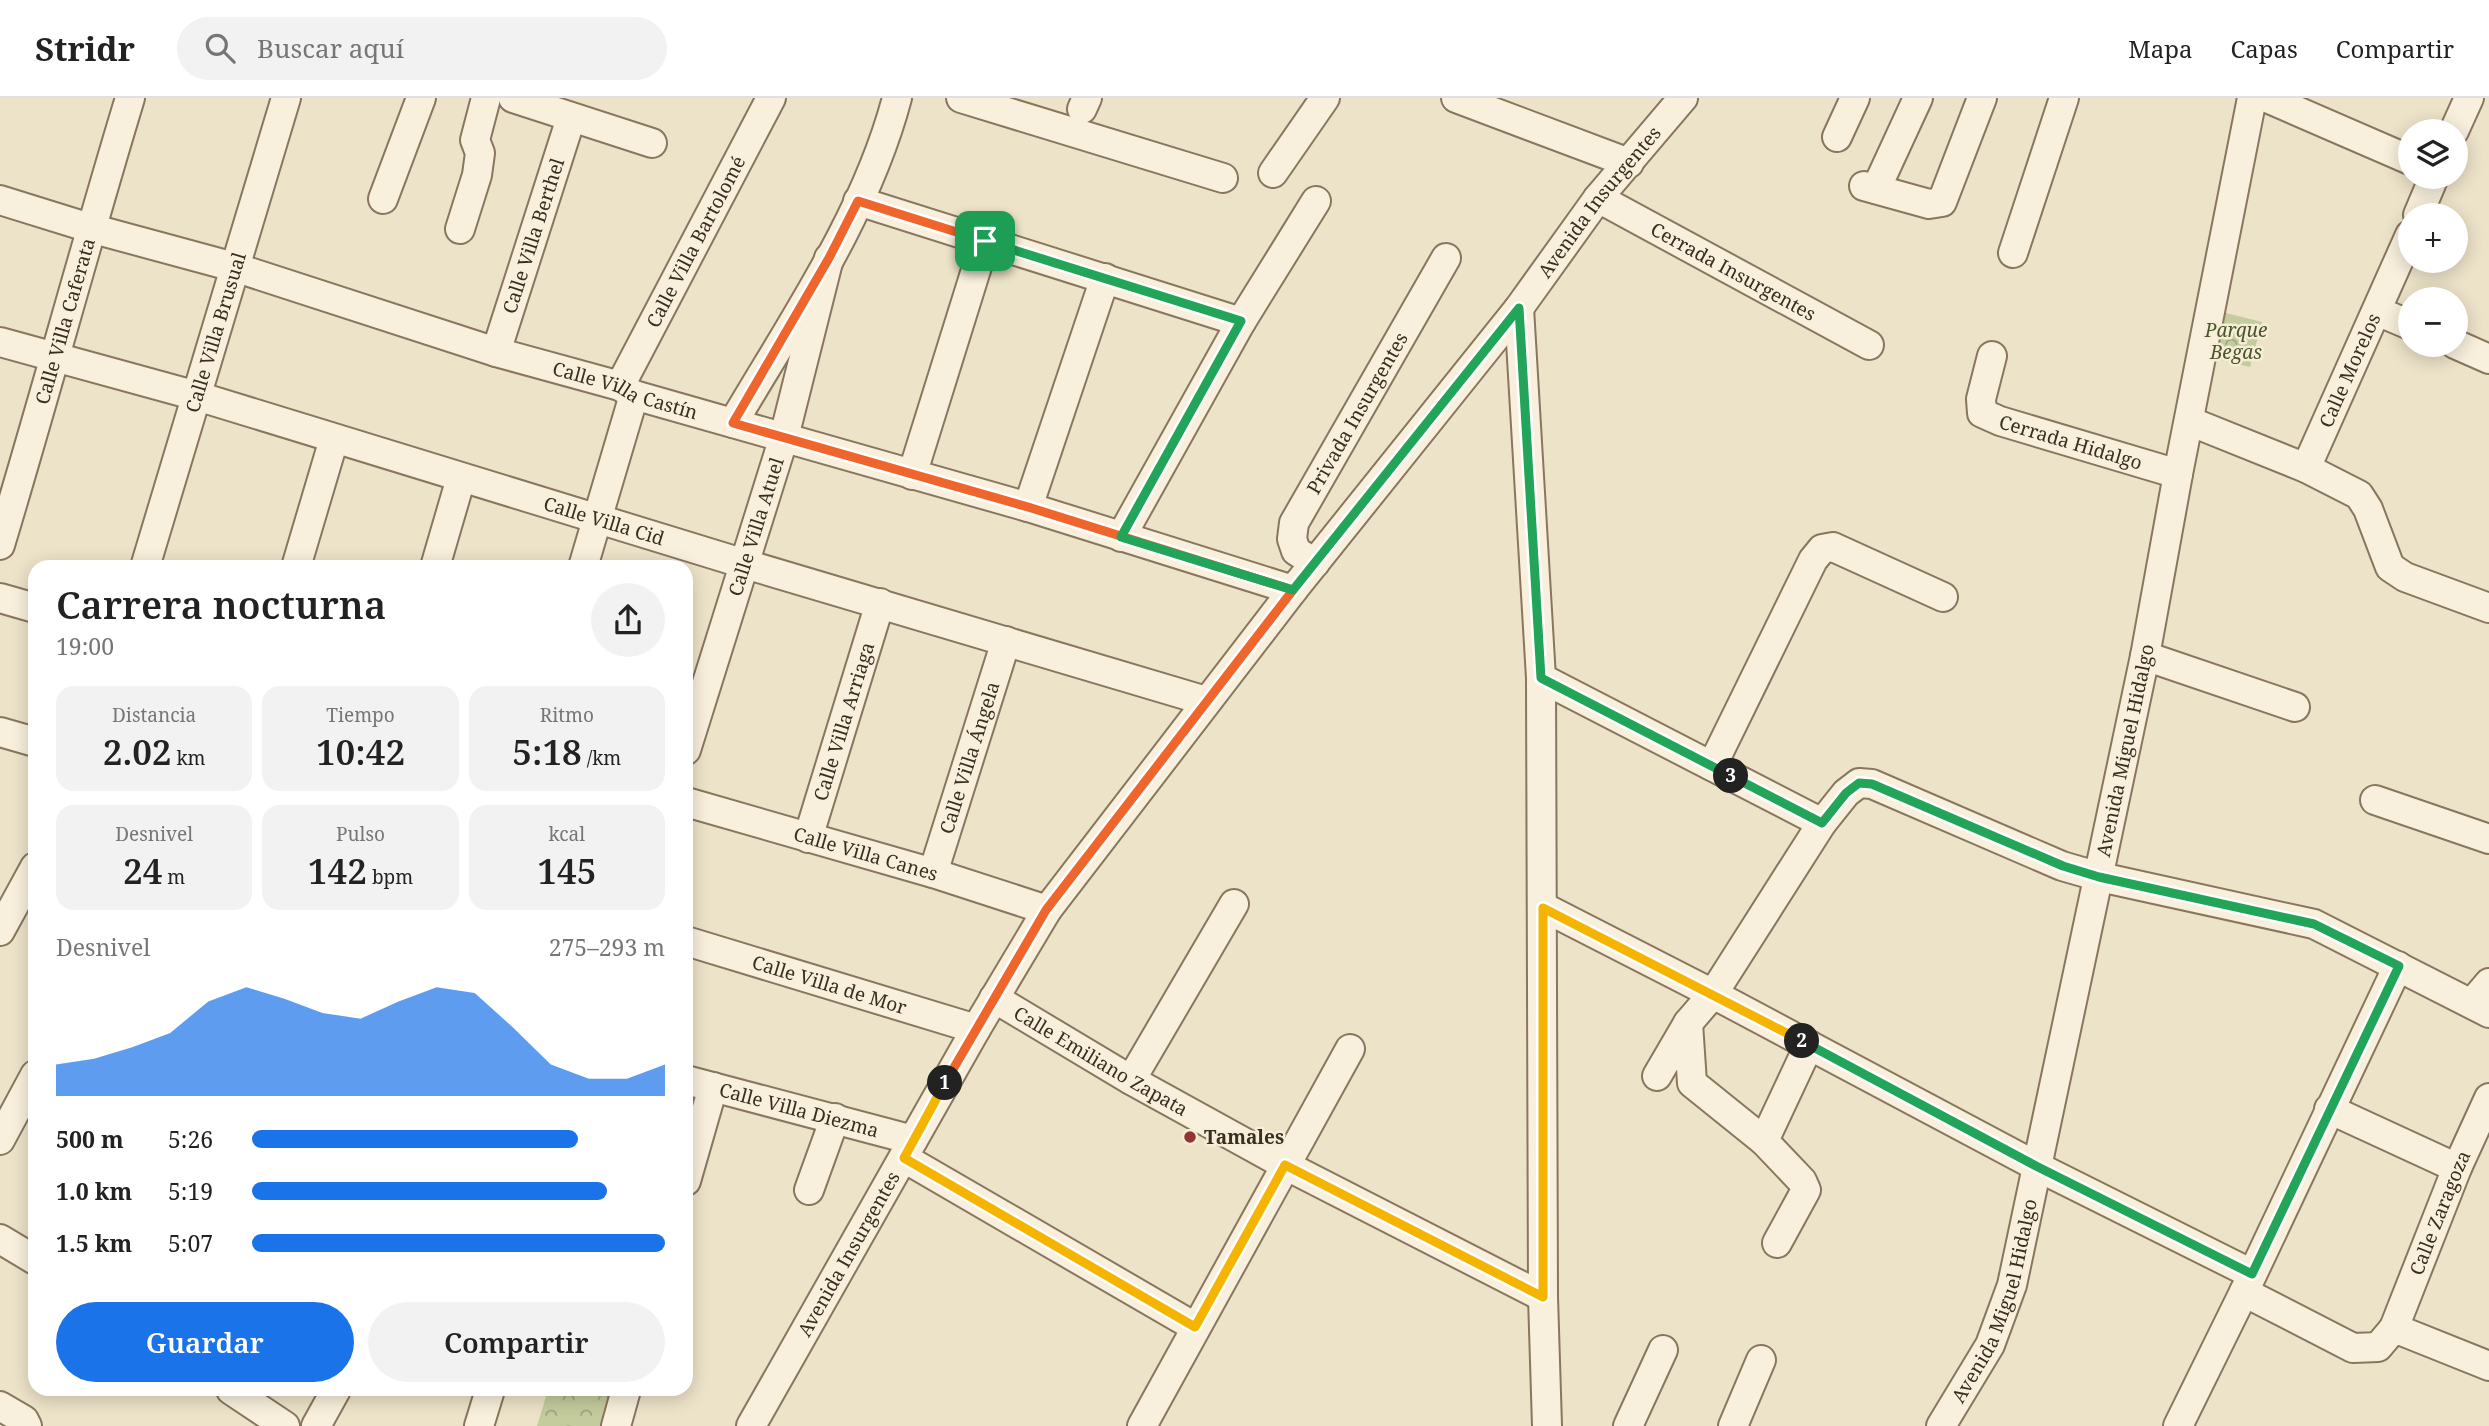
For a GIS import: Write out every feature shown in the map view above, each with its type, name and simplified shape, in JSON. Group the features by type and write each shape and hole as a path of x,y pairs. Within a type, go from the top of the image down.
{"street":[{"name":"Calle Villa Caferata","path":"0,545 56,357 90,228 130,98"},
{"name":"Calle Villa Brusual","path":"147,560 286,98"},
{"path":"383,199 421,98"},
{"path":"460,229 477,175 480,153 475,141 486,98"},
{"path":"513,98 542,102 571,118 652,143"},
{"name":"Calle Villa Bartolomé","path":"585,560 598,519 627,390 771,98"},
{"path":"733,423 829,258 858,201 889,126 897,98"},
{"path":"961,98 1223,178"},
{"path":"1273,173 1325,98"},
{"path":"1456,98 1629,163"},
{"name":"Avenida Insurgentes","path":"751,1426 1046,910 1293,590 1519,308 1598,198 1683,98"},
{"path":"1837,137 1854,98"},
{"path":"1918,98 1870,188 1929,204 1942,202 1982,98"},
{"path":"2014,253 2064,98"},
{"name":"Avenida Miguel Hidalgo","path":"1941,1426 1990,1345 2012,1284 2146,656 2178,474 2252,98"},
{"path":"2267,98 2398,155"},
{"path":"2459,119 2469,98"},
{"name":"Calle Villa Berthel","path":"496,352 571,118"},
{"name":"Cerrada Insurgentes","path":"1598,198 1869,345"},
{"name":"Calle Villa Castín","path":"0,200 90,228 234,267 496,352 1028,507 1293,590"},
{"path":"858,201 1241,321"},
{"path":"1121,537 1241,321 1316,201"},
{"path":"912,475 985,241"},
{"name":"Calle Villa Atuel","path":"693,728 784,437 829,258"},
{"name":"Privada Insurgentes","path":"1315,563 1296,551 1292,539 1294,523 1446,258"},
{"name":"Calle Morelos","path":"2306,468 2398,262"},
{"path":"1028,507 1105,278"},
{"path":"1519,308 1541,678 1543,1297 1547,1426"},
{"path":"2377,311 2398,320"},
{"name":"Calle Villa Cid","path":"0,342 197,396 745,564 1206,701"},
{"path":"2468,350 2489,359"},
{"name":"Cerrada Hidalgo","path":"1992,356 1981,399 1982,413 2000,421 2178,474"},
{"path":"2189,421 2306,468 2359,495 2368,509 2390,567 2404,577 2489,608"},
{"path":"298,560 334,439"},
{"path":"437,560 461,478"},
{"path":"1712,766 1813,560 1822,549 1833,547 1943,597"},
{"path":"0,598 28,606"},
{"name":"Calle Villa Arriaga","path":"808,838 880,603"},
{"name":"Calle Villa Ángela","path":"933,873 1006,641"},
{"path":"2146,656 2294,707"},
{"path":"1541,678 1822,823"},
{"path":"0,732 28,740"},
{"path":"1657,1076 1688,1023 1713,994 1822,823 1859,783 1872,784 2063,866 2099,877 2314,924 2399,966 2483,1000"},
{"path":"2375,800 2489,839"},
{"name":"Calle Villa Canes","path":"693,804 933,873 1046,910"},
{"path":"0,931 28,880"},
{"path":"1131,1080 1234,904"},
{"path":"1543,908 1713,994 2036,1166 2248,1283 2353,1348 2378,1347 2394,1328 2489,1366"},
{"name":"Calle Villa de Mor","path":"693,943 976,1029"},
{"path":"2178,1426 2399,966"},
{"name":"Calle Emiliano Zapata","path":"994,998 1131,1080 1285,1165 1543,1297"},
{"path":"1688,1023 1692,1083 1764,1141 1802,1181 1806,1190 1777,1242"},
{"path":"1764,1141 1810,1045"},
{"path":"1142,1426 1350,1049"},
{"name":"Calle Villa Diezma","path":"693,1082 835,1118 909,1149 1195,1327"},
{"path":"693,1157 713,1087"},
{"path":"0,1140 28,1088"},
{"name":"Calle Zaragoza","path":"2394,1328 2489,1097"},
{"path":"2329,1109 2458,1168"},
{"path":"809,1190 835,1118"},
{"path":"3,1247 28,1257"},
{"path":"1628,1426 1663,1350"},
{"path":"1733,1426 1761,1360"},
{"path":"240,1396 285,1426"},
{"path":"316,1426 333,1396"},
{"path":"479,1426 488,1396"},
{"path":"616,1426 624,1396"},
{"path":"0,1406 24,1420 27,1426"}],"green space":[{"name":"Parque Begas","path":"2222,312 2262,322 2250,367 2212,358"},
{"path":"546,1396 616,1396 606,1426 537,1426"}],"place":[{"name":"Tamales","path":"1190,1137"}],"route":[{"path":"985,241 858,201 829,258 733,423 1028,507 1121,537 1293,590 1046,910 904,1158 1195,1327 1285,1165 1543,1297 1543,908 1713,994 2036,1166 2252,1274 2399,966 2314,924 2099,877 2063,866 1872,784 1859,783 1846,793 1822,823 1541,678 1519,308 1293,590 1207,563 1121,537 1241,321 985,241"}]}
